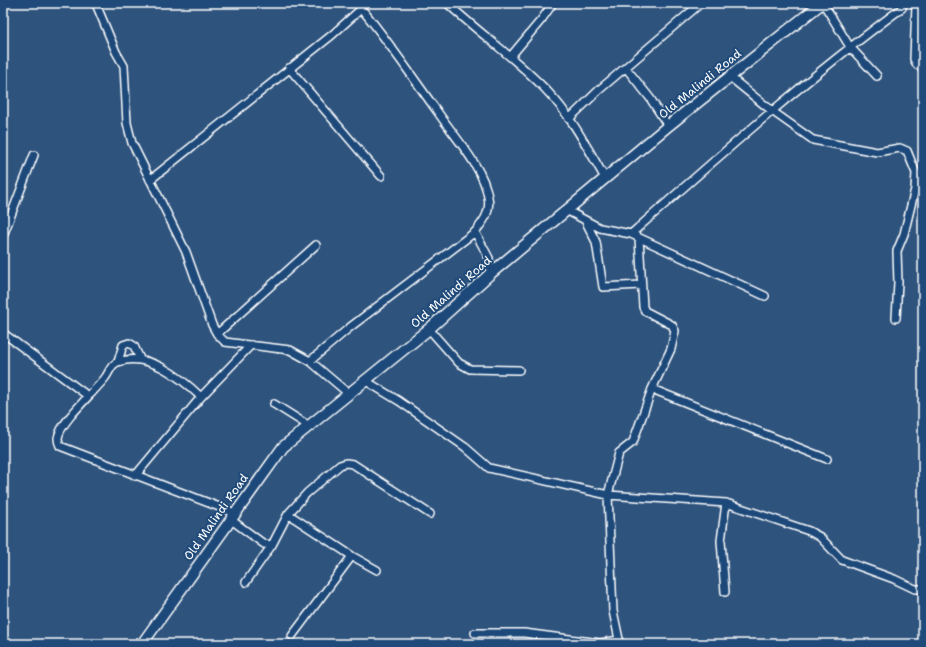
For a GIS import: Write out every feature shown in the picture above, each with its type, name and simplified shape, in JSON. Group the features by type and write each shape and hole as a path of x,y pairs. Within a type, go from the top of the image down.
{"main road":[{"name":"Old Malindi Road","path":"142,644 277,453 430,329 490,274 568,211 605,178 822,3"}],"street":[{"path":"95,3 116,52 124,66 128,123 132,143 186,252 212,325 217,334 226,342 290,350 310,361 349,394"},
{"path":"447,3 511,56 549,93 570,119 605,178"},
{"path":"511,56 542,19 553,3"},
{"path":"570,119 599,90 701,3"},
{"path":"822,3 850,47 877,76"},
{"path":"916,3 914,59 918,65 923,67"},
{"path":"150,180 289,68 359,6 394,49 481,175 488,195 489,210 486,218 475,232 310,361"},
{"path":"631,234 772,111 850,47 902,8"},
{"path":"289,68 381,176"},
{"path":"626,68 650,98 668,126"},
{"path":"730,77 772,111 813,140 877,152 900,148 908,151 916,173 915,189 904,234 896,251 898,283 896,318"},
{"path":"3,236 34,155"},
{"path":"568,211 586,222 613,231 631,234 765,296"},
{"path":"586,222 596,242 603,287 641,285"},
{"path":"475,232 489,258 490,274"},
{"path":"475,633 524,633 600,643 620,642 613,611 608,495 619,453 633,442 652,390 671,349 674,328 645,311 641,285 639,238"},
{"path":"217,334 316,245"},
{"path":"430,329 460,363 470,369 519,370"},
{"path":"3,333 88,396"},
{"path":"118,362 123,345 129,343 134,346 140,359"},
{"path":"134,476 201,397 251,345"},
{"path":"201,397 184,381 140,359 118,362 113,364 106,378 88,396 61,430 58,437 60,446 233,516 264,544 272,545"},
{"path":"366,381 399,401 465,447 489,468 608,495 726,503 809,531 820,537 842,560 894,579 915,589 923,589"},
{"path":"652,390 827,459"},
{"path":"274,404 309,426"},
{"path":"246,582 272,545 288,514 307,493 340,465 346,463 353,464 430,514"},
{"path":"725,592 721,541 726,503"},
{"path":"288,514 352,556 377,570"},
{"path":"292,636 352,556"}]}
